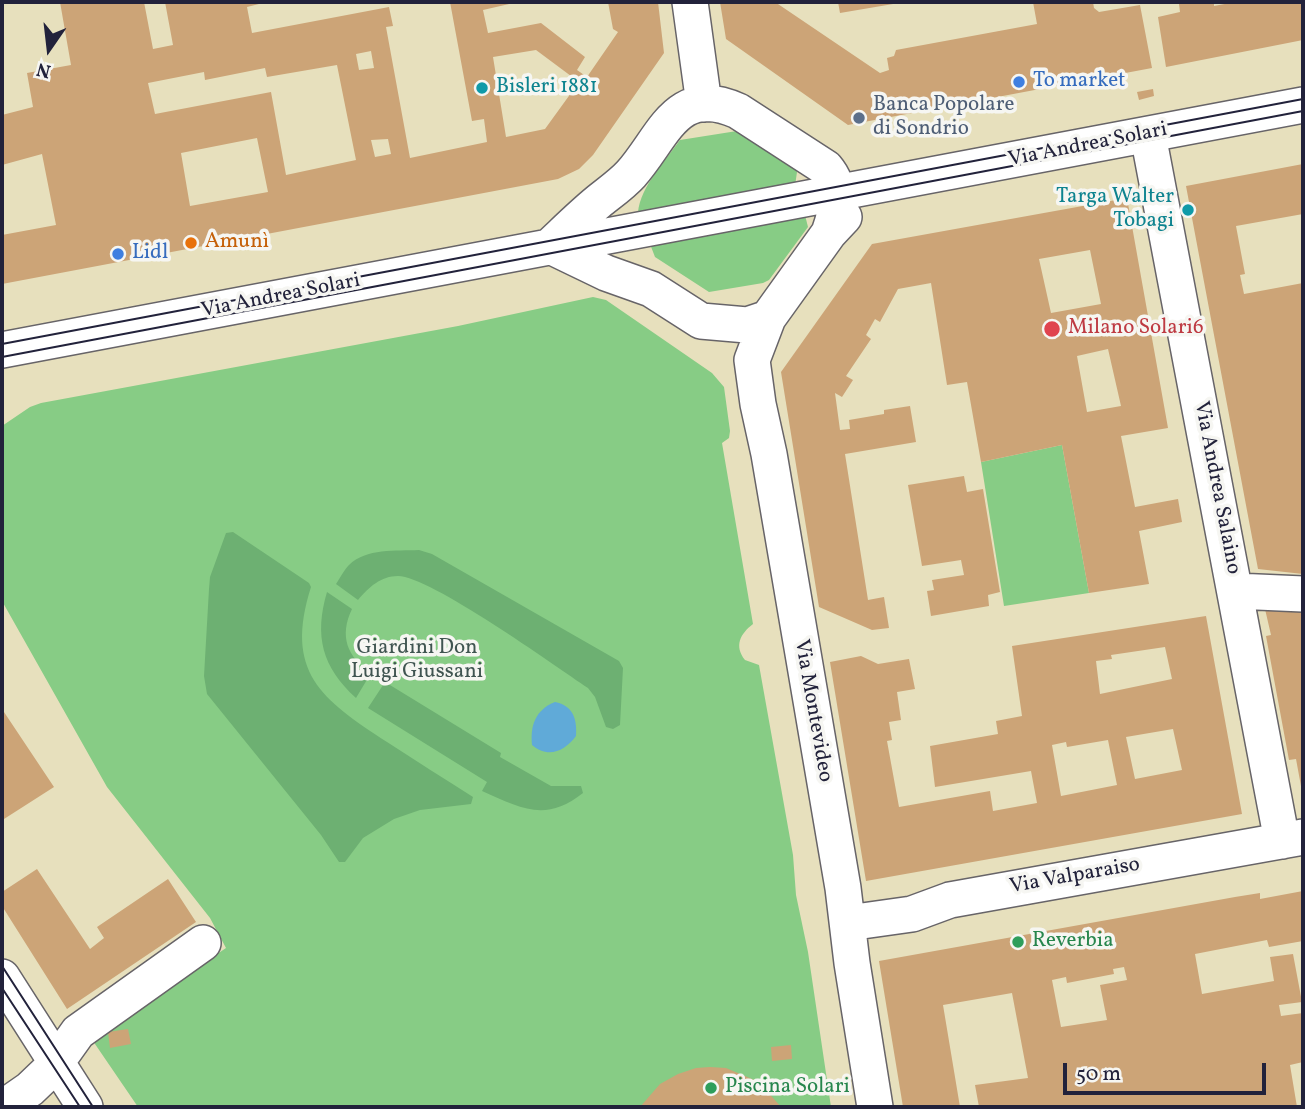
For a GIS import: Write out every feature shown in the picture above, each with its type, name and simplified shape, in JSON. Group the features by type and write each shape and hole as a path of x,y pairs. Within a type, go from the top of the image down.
{"street":[{"path":"690,2 704,104"},
{"path":"829,233 837,211 832,180 738,111 723,104 704,104 689,106 670,118 631,175 550,246 606,273 651,289 701,321 747,325 768,318 829,233 872,187"},
{"name":"Via Andrea Solari","path":"6,351 627,233 832,180 872,187 1303,105"},
{"name":"Via Andrea Salaino","path":"1148,135 1235,591 1293,839"},
{"path":"631,175 627,233 629,247 643,264 651,289"},
{"name":"Via Montevideo","path":"768,318 752,360 848,923 875,1107"},
{"path":"1235,591 1303,594"},
{"name":"Via Valparaiso","path":"848,923 912,914 950,900 1293,839"},
{"path":"4,1107 30,1089 57,1063 78,1032 203,943"},
{"path":"2,977 85,1107"}],"green space":[{"path":"737,131 794,164 797,172 795,186 644,216 638,212 649,183 680,140"},
{"path":"805,215 808,227 769,280 763,283 709,292 655,257 650,244"},
{"name":"Giardini Don Luigi Giussani","path":"593,297 606,300 712,373 724,387 730,431 729,438 722,443 753,624 742,636 739,645 745,660 759,665 793,855 796,895 808,952 831,1107 138,1107 95,1041 118,1021 226,948 210,918 107,787 2,601 2,426 30,407 41,403 458,326"},
{"path":"1062,445 1089,593 1004,606 981,462"},
{"path":"233,532 309,583 311,587 304,616 302,641 306,662 314,680 327,696 343,712 473,797 471,804 420,810 394,819 363,838 345,862 339,862 321,835 207,694 204,676 210,577 226,533"},
{"path":"419,550 432,554 619,661 623,668 620,725 613,729 606,727 595,697 588,688 437,590 414,580 392,576 376,583 358,600 336,584 349,565 364,556"},
{"path":"327,592 352,609 346,628 348,645 356,660 371,673 356,698 335,675 324,650 321,623"},
{"path":"385,682 501,753 500,757 551,786 581,786 583,793 557,808 533,810 482,791 487,782 368,708"}],"water":[{"path":"555,702 566,706 573,714 576,736 561,749 544,752 532,745 533,725 538,714"}],"building":[{"path":"60,2 144,2 153,49 173,45 165,2 267,2 247,7 252,33 389,7 393,26 386,27 410,158 487,142 484,119 472,121 450,2 518,2 483,10 488,33 541,23 585,57 577,70 587,77 618,32 613,29 608,2 658,2 664,53 593,155 579,169 558,179 2,284 2,235 56,225 42,154 2,165 2,115 33,107 27,73 71,65","holes":["536,50 579,82 545,129 506,137 493,57","371,51 374,68 359,70 356,54","337,65 356,160 286,175 271,92 155,114 148,83 204,72 205,80 265,68 267,77","257,138 268,192 190,206 181,153","388,139 391,154 375,157 371,140"]},
{"path":"720,2 775,2 880,73 889,70 887,58 894,56 896,50 1037,24 1033,2 1093,2 1094,8 1099,12 1140,5 1152,68 848,125 726,39"},
{"path":"838,2 899,2 899,3 840,13"},
{"path":"1214,2 1214,6 1235,2 1303,2 1303,40 1166,67 1158,17 1180,12 1179,4"},
{"path":"1153,89 1154,96 1139,100 1137,92"},
{"path":"1303,164 1303,214 1236,226 1245,274 1240,275 1244,294 1303,283 1303,574 1258,569 1186,186"},
{"path":"1127,198 1168,428 1121,436 1135,507 1178,499 1182,522 1139,531 1149,584 1089,593 1062,445 981,462 967,382 947,385 931,283 898,289 880,322 875,319 866,335 871,339 846,376 853,380 842,397 835,393 840,430 850,429 849,420 910,406 916,442 845,454 868,600 884,597 889,628 872,630 819,607 781,372 872,244","holes":["1090,250 1101,304 1051,313 1039,259","1108,349 1121,406 1087,412 1077,356"]},
{"path":"964,476 967,492 983,489 1000,592 988,595 989,606 931,616 927,591 934,590 932,580 964,575 961,560 922,566 908,485"},
{"path":"1265,609 1303,612 1303,797 1296,759 1289,760 1266,636 1271,635"},
{"path":"1206,616 1242,814 866,881 830,662 861,656 878,664 909,659 915,689 897,692 901,720 889,722 892,740 887,741 899,807 990,791 993,811 1037,803 1031,771 935,787 930,746 998,734 996,721 1022,716 1012,646","holes":["1165,647 1172,679 1100,694 1096,661 1112,659 1111,655","1173,729 1182,770 1135,779 1126,737","1108,740 1117,785 1061,796 1052,745 1066,742 1067,747"]},
{"path":"2,709 54,787 4,819 2,816"},
{"path":"37,869 90,949 104,938 97,927 168,879 196,922 67,1009 2,906 2,892"},
{"path":"1303,891 1303,941 1269,947 1267,940 1195,954 1202,994 1274,981 1270,957 1293,954 1302,1002 1279,1005 1281,1016 1303,1013 1303,1062 1290,1065 1297,1107 979,1107 975,1085 1028,1078 1012,993 943,1005 960,1107 903,1107 879,961 1260,893 1260,899","holes":["1124,967 1127,980 1100,985 1107,1020 1061,1027 1052,980 1066,977 1067,983 1114,974 1113,969"]},
{"path":"128,1029 131,1044 110,1048 108,1032"},
{"path":"791,1045 792,1059 772,1061 771,1047"},
{"name":"Piscina Solari","path":"710,1067 726,1068 759,1082 781,1107 640,1107 660,1084 678,1074"}],"tram line":[{"path":"2,344 1303,99"},
{"path":"2,357 1303,111"},
{"path":"2,966 93,1107"},
{"path":"2,988 80,1107"}],"place":[{"name":"To market","path":"1019,82"},
{"name":"Bisleri 1881","path":"482,88"},
{"name":"Banca Popolare di Sondrio","path":"859,118"},
{"name":"Targa Walter Tobagi","path":"1188,210"},
{"name":"Amunì","path":"191,243"},
{"name":"Lidl","path":"118,254"},
{"name":"Milano Solari6","path":"1052,329"},
{"name":"Reverbia","path":"1018,942"},
{"name":"Piscina Solari","path":"711,1088"}]}
